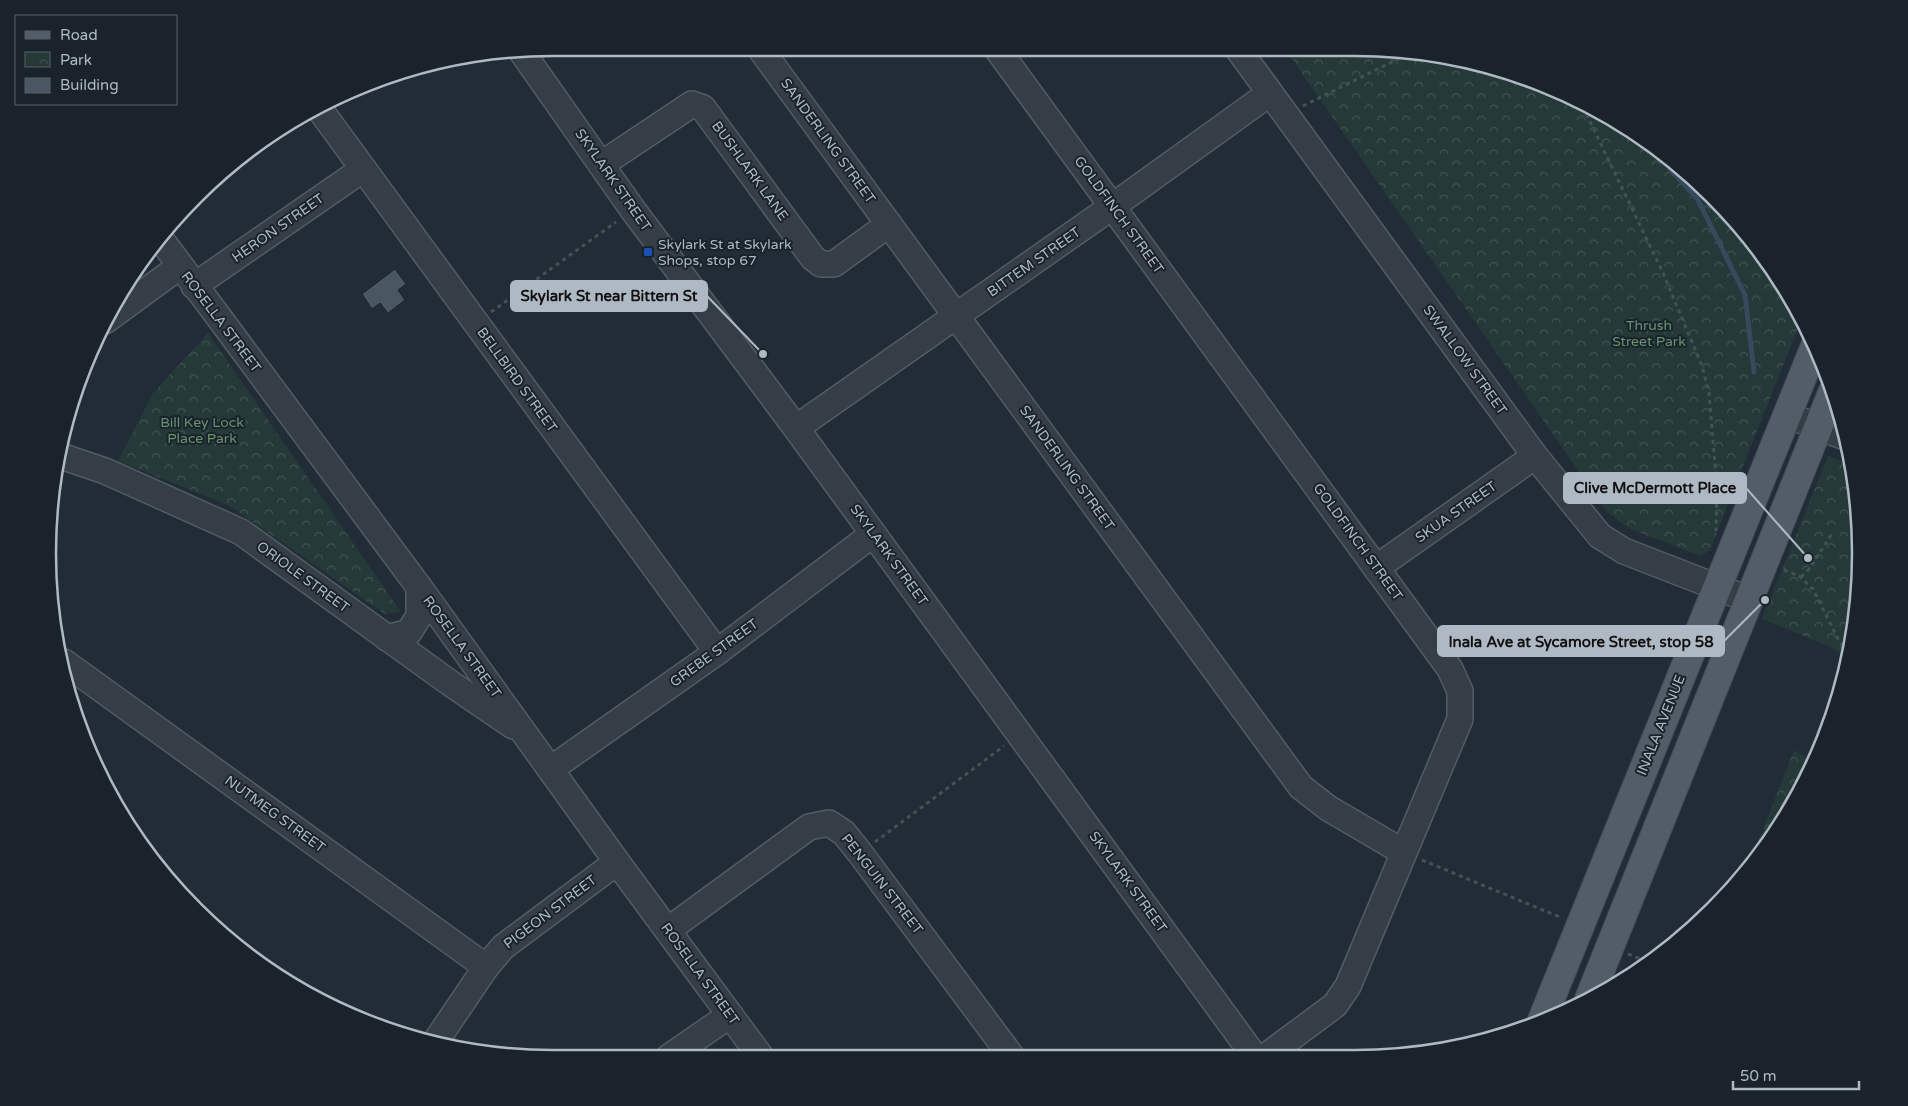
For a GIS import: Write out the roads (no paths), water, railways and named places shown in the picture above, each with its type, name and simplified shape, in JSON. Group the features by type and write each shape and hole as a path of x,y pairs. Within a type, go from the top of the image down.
{"main road":[{"name":"INALA AVENUE","path":"1545,1012 1716,586 1811,356"},
{"path":"1593,989 1828,403"}],"street":[{"name":"SANDERLING STREET","path":"766,56 1301,787 1328,808 1403,852"},
{"name":"GOLDFINCH STREET","path":"1002,56 1450,669 1460,691 1460,719 1348,986 1336,1005 1275,1050"},
{"name":"SWALLOW STREET","path":"1243,56 1535,456 1600,536 1624,551 1750,600"},
{"name":"SKYLARK STREET","path":"525,57 633,210 874,534 1250,1050"},
{"name":"BITTEM STREET","path":"796,428 1113,206 1270,93"},
{"name":"BUSHLARK LANE","path":"602,164 692,104 703,108 813,258 821,264 834,264 889,224"},
{"name":"BELLBIRD STREET","path":"322,113 717,652"},
{"name":"HERON STREET","path":"194,286 363,169"},
{"name":"ROSELLA STREET","path":"164,244 419,587 617,862 756,1050"},
{"path":"120,310 180,266"},
{"path":"1787,415 1837,434"},
{"name":"SKUA STREET","path":"1376,568 1535,456"},
{"name":"ORIOLE STREET","path":"66,458 105,471 241,532 387,638 527,736"},
{"name":"GREBE STREET","path":"551,769 717,652 874,534"},
{"path":"387,638 408,632 419,616 419,587"},
{"name":"NUTMEG STREET","path":"69,666 486,967"},
{"name":"PENGUIN STREET","path":"668,930 808,827 829,823 844,833 860,853 1007,1050"},
{"name":"PIGEON STREET","path":"439,1036 486,967 503,947 617,862"},
{"path":"680,1050 730,1015"}],"waterway":[{"path":"1674,172 1698,200 1745,295 1754,372"}],"place":[{"name":"Skylark St at Skylark Shops, stop 67","path":"648,252"},
{"name":"Skylark St near Bittern St","path":"763,354"},
{"name":"Clive McDermott Place","path":"1808,558"},
{"name":"Inala Ave at Sycamore Street, stop 58","path":"1765,600"}],"park label":[{"name":"Thrush Street Park","path":"1649,334"},
{"name":"Bill Key Lock Place Park","path":"202,430"}]}
